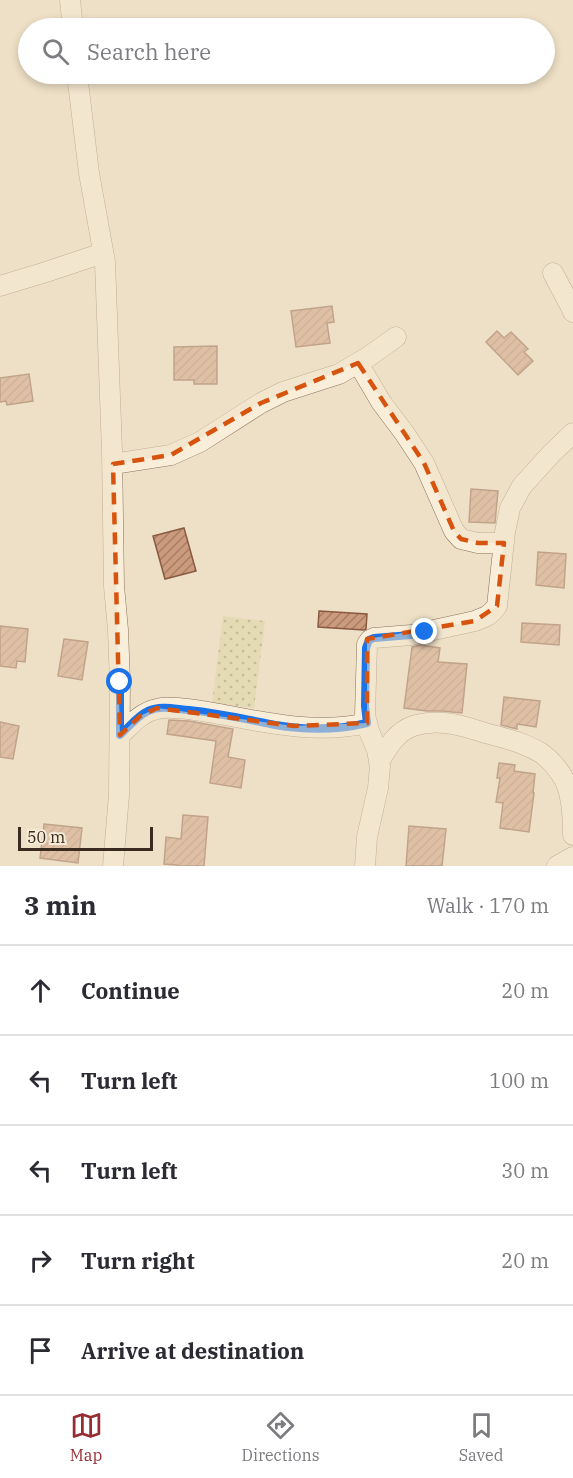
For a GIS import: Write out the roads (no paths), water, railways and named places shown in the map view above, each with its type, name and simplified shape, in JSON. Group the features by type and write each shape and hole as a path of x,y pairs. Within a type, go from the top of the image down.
{"street":[{"path":"70,0 72,18"},
{"path":"78,84 88,173 105,262 120,735 119,795 113,866"},
{"path":"0,286 103,253"},
{"path":"553,273 573,312"},
{"path":"113,464 171,455 200,442 261,403 283,392 339,374 396,337"},
{"path":"358,363 381,402 424,463 454,531 461,539 478,543 504,543"},
{"path":"364,866 367,837 378,788 379,762 367,723 365,706 367,644 374,638 411,635 475,621 493,611 497,606 505,532 510,508 522,486 573,433"},
{"path":"120,735 140,716 158,708 205,711 276,725 350,727 367,723"},
{"path":"379,762 392,741 402,731 428,723 460,726 528,746 542,754 555,766 565,781 572,801 573,835"},
{"path":"572,866 573,853"},
{"path":"557,866 573,857"}]}
